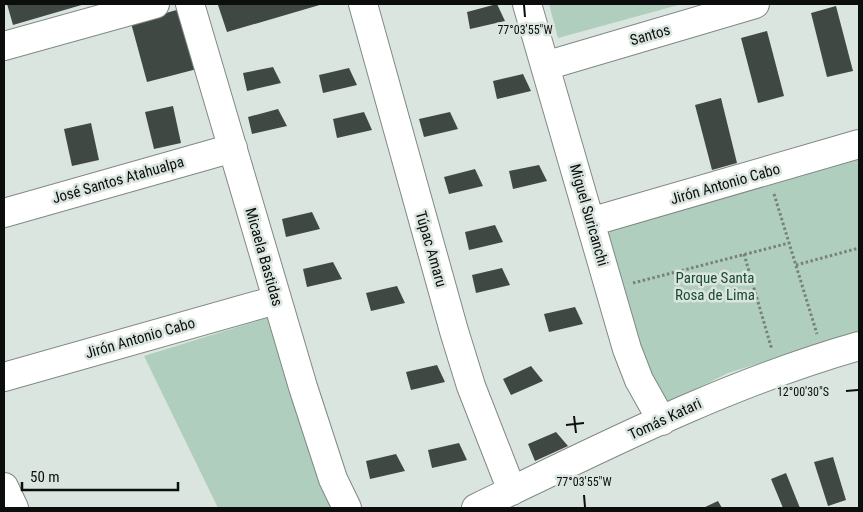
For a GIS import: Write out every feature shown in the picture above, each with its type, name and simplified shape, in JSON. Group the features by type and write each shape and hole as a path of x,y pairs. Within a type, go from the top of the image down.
{"street":[{"path":"4,46 155,4"},
{"name":"Micaela Bastidas","path":"190,4 276,300 322,446 347,508"},
{"name":"Túpac Amaru","path":"363,4 454,331 472,386 512,491"},
{"name":"Miguel Suricanchi","path":"527,4 627,349 640,380 662,421"},
{"name":"Santos","path":"545,66 755,4"},
{"name":"Jirón Antonio Cabo","path":"590,222 768,172 859,144"},
{"name":"José Santos Atahualpa","path":"4,213 233,148"},
{"name":"Jirón Antonio Cabo","path":"4,377 276,300"},
{"name":"Tomás Katari","path":"476,508 722,393 824,356 859,346"},
{"path":"4,487 14,508"}],"path":[{"path":"768,172 824,356"},
{"path":"610,289 789,243"},
{"path":"796,265 859,248"},
{"path":"744,254 778,372"}],"green space":[{"path":"549,4 682,4 558,38"},
{"name":"Parque Santa Rosa de Lima","path":"859,157 859,332 728,373 668,403 645,363 629,319 605,229"},
{"path":"270,317 333,508 218,508 144,356"}],"building":[{"path":"7,4 85,4 13,25"},
{"path":"323,4 227,32 218,5"},
{"path":"497,4 505,21 470,29 467,12"},
{"path":"836,6 853,71 827,77 811,13"},
{"path":"180,9 197,69 147,82 131,23"},
{"path":"767,31 784,96 758,103 741,38"},
{"path":"273,67 281,83 247,91 243,73"},
{"path":"349,68 357,85 323,93 319,75"},
{"path":"523,74 531,91 497,99 493,81"},
{"path":"721,98 737,163 712,170 695,105"},
{"path":"173,106 181,143 154,149 145,112"},
{"path":"278,109 287,126 252,134 248,117"},
{"path":"364,112 372,130 337,138 333,119"},
{"path":"450,112 458,129 424,137 419,119"},
{"path":"91,123 99,160 72,166 64,129"},
{"path":"539,165 547,181 513,189 509,171"},
{"path":"475,169 483,186 449,194 444,177"},
{"path":"312,212 320,229 286,237 282,219"},
{"path":"495,225 503,242 469,250 465,232"},
{"path":"333,262 342,279 307,287 303,269"},
{"path":"502,268 510,285 476,293 472,275"},
{"path":"397,286 405,303 371,311 366,293"},
{"path":"575,307 583,324 549,332 544,314"},
{"path":"437,365 445,382 411,390 406,372"},
{"path":"531,366 543,381 511,395 503,379"},
{"path":"556,432 568,446 535,461 528,444"},
{"path":"459,443 467,460 432,468 428,450"},
{"path":"396,454 405,471 370,479 366,461"},
{"path":"833,457 846,500 828,506 814,462"},
{"path":"786,473 800,508 783,508 771,479"},
{"path":"718,501 722,508 703,508"}]}
